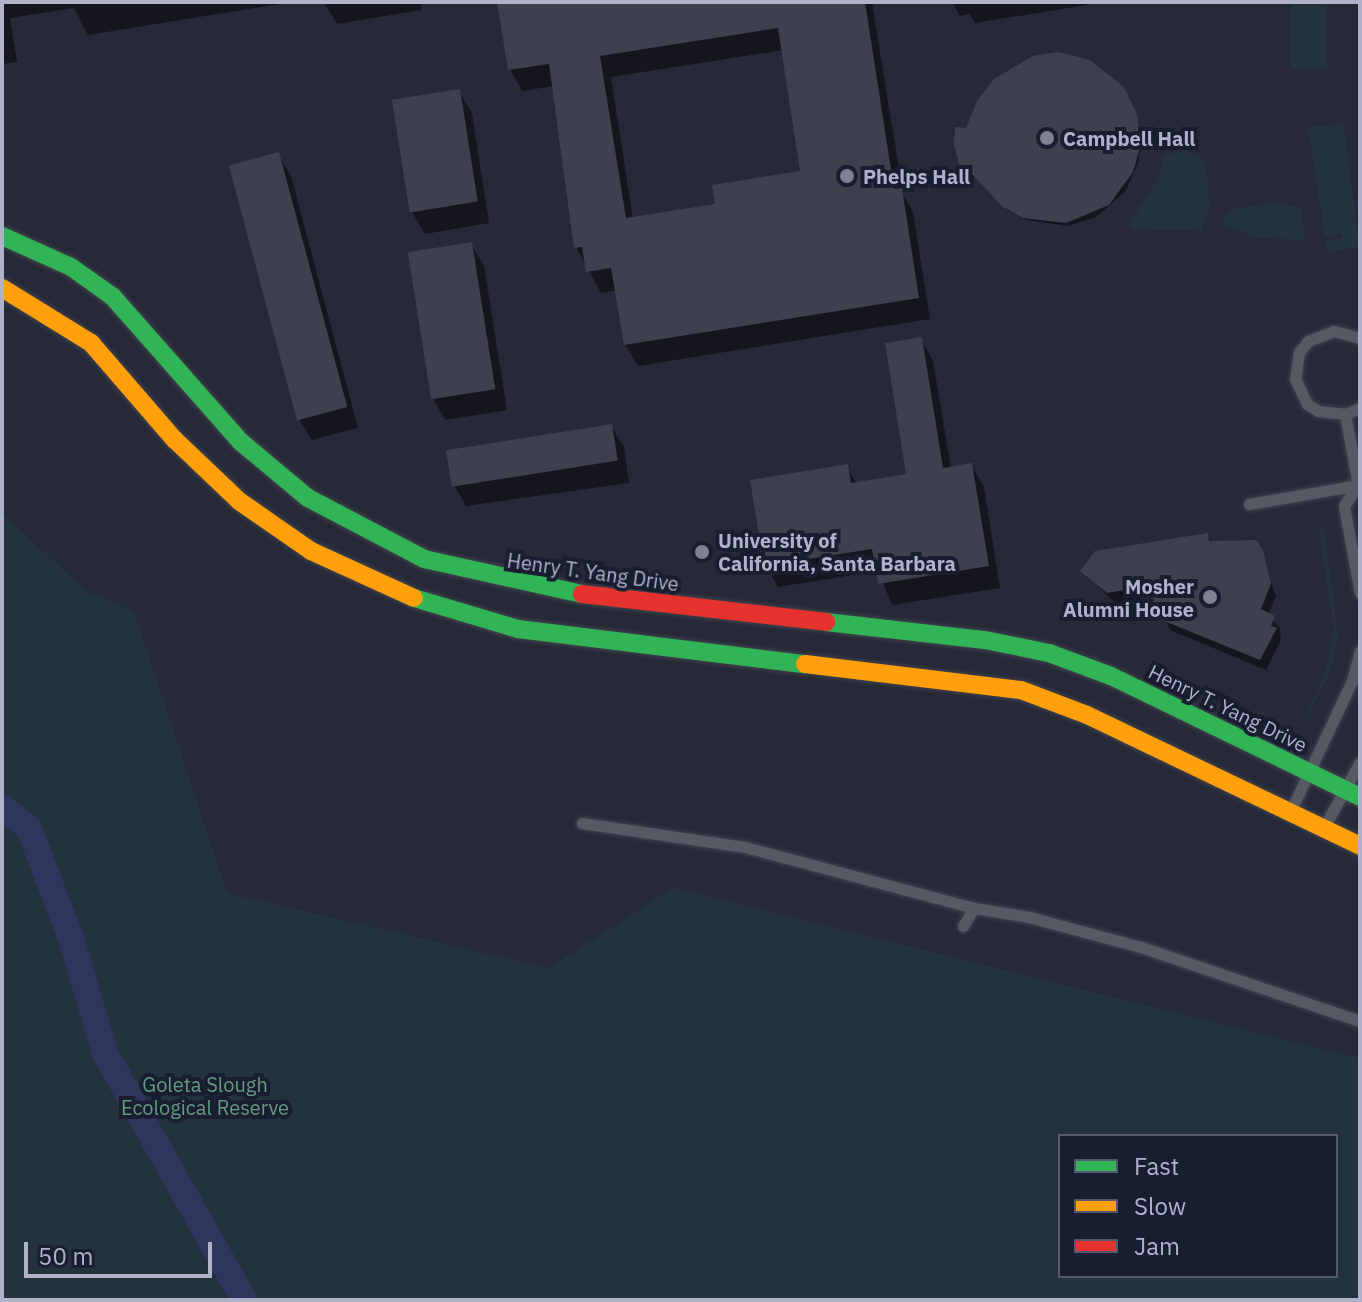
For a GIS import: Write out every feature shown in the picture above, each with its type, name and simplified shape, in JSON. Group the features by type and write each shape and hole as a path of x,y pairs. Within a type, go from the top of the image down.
{"main road":[{"name":"Henry T. Yang Drive","path":"2,236 71,267 113,297 241,442 297,489 345,522 424,559 552,591 1028,647 1111,676 1352,793"},
{"path":"2,288 91,343 174,439 239,501 311,551 391,591 518,629 1021,690 1087,715 1291,810 1360,846"}],"lane":[{"path":"1360,338 1334,331 1320,334 1308,341 1295,365 1299,392 1307,404 1332,415 1360,408"},
{"path":"1345,414 1359,485 1344,506 1360,593"},
{"path":"1249,504 1359,485"},
{"path":"1291,810 1311,772 1360,651"},
{"path":"1324,827 1352,793 1360,762"},
{"path":"582,823 745,847 974,908 1141,947 1360,1021"},
{"path":"963,926 974,908"}],"green space":[{"path":"1291,2 1327,2 1327,69 1291,69"},
{"path":"1343,124 1360,247 1327,252 1326,240 1342,239 1341,233 1325,237 1308,127"},
{"path":"1186,151 1203,159 1206,167 1210,205 1201,231 1131,229 1130,222 1159,178 1164,154"},
{"path":"1275,203 1301,207 1305,240 1259,238 1225,226 1223,218 1233,209"},
{"name":"Goleta Slough Ecological Reserve","path":"2,513 86,591 134,611 227,893 549,968 673,888 1360,1058 1360,1300 2,1300"},
{"path":"1318,524 1325,533 1338,635 1330,673 1302,727 1327,667 1334,629"}],"building":[{"name":"Phelps Hall","path":"497,2 865,2 894,189 902,188 919,298 624,345 611,268 586,272 582,247 574,248 549,64 508,70","holes":["778,28 800,171 712,185 715,204 626,218 600,56"]},
{"name":"Campbell Hall","path":"1058,52 1090,60 1124,87 1137,114 1141,144 1133,172 1109,205 1066,223 1023,218 1003,207 973,175 963,179 954,145 955,127 966,128 977,101 994,79 1033,56"},
{"path":"460,89 478,202 410,212 392,100"},
{"path":"279,152 347,407 297,420 229,165"},
{"path":"472,242 495,389 431,399 408,252"},
{"path":"922,337 943,468 972,463 989,566 878,584 872,549 764,566 750,480 848,464 851,483 906,474 885,343"},
{"path":"612,424 618,461 452,487 446,450"},
{"name":"Mosher Alumni House","path":"1208,533 1209,541 1256,540 1263,550 1271,584 1261,609 1275,616 1271,626 1277,628 1260,660 1162,620 1154,608 1153,585 1107,593 1080,571 1095,551"}],"waterway":[{"path":"2,807 29,828 72,941 105,1053 244,1300"}],"traffic: fast":[{"path":"2,236 71,267 113,297 241,442 308,498 424,559 582,594"},
{"path":"414,598 518,629 805,664"},
{"path":"826,622 985,640 1049,653 1111,676 1360,797"}],"traffic: slow":[{"path":"2,288 91,343 174,439 239,501 311,551 414,598"},
{"path":"805,664 1021,690 1087,715 1360,846"}],"traffic: jam":[{"path":"582,594 826,622"}],"place":[{"name":"Campbell Hall","path":"1047,138"},
{"name":"Phelps Hall","path":"847,176"},
{"name":"University of California, Santa Barbara","path":"702,552"},
{"name":"Mosher Alumni House","path":"1210,597"}]}
